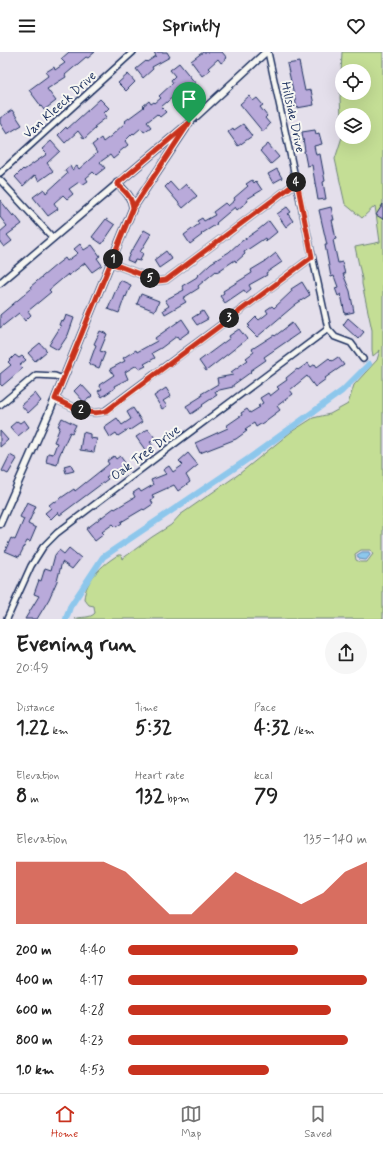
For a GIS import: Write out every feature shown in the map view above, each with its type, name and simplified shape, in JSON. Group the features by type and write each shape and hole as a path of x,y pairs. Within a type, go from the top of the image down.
{"street":[{"name":"Van Kleeck Drive","path":"0,173 133,52"},
{"path":"0,283 189,123 267,52"},
{"name":"Hillside Drive","path":"267,52 297,182 328,329"},
{"path":"0,524 55,399 133,208 189,123"},
{"path":"0,180 53,238"},
{"path":"111,263 158,281 166,280 297,182"},
{"path":"117,184 128,195 132,202 133,208"},
{"path":"55,399 90,413 106,411 312,257"},
{"path":"328,329 335,337 351,343 363,359"},
{"name":"Oak Tree Drive","path":"7,619 31,566 43,547 57,533 328,329"},
{"path":"0,405 36,375 55,376 63,379"}],"green space":[{"path":"342,52 383,52 383,619 75,619 91,616 95,613 94,606 89,605 84,599 85,592 91,579 106,563 118,555 121,555 122,559 171,525 180,515 239,474 291,432 313,418 330,414 348,404 354,385 377,360 380,350 373,356 372,330 355,247 380,242 375,206 362,218 345,204 335,159 340,144 371,144 371,108 341,108 340,100 371,100 371,64 341,64","holes":["361,550 371,550 373,554 367,562 360,562 356,560 355,554"]}],"water":[{"path":"362,552 369,552 370,555 366,560 359,559 357,555"}],"building":[{"path":"69,52 95,52 88,58 86,57 65,75 66,77 47,89 56,101 44,110 29,90 48,76 46,72 54,67 55,70 65,63 61,59"},
{"path":"154,52 167,52 170,57 152,67 153,69 143,78 136,69 146,61 147,62 156,56"},
{"path":"203,52 222,52 227,58 221,63 218,59 208,68 210,70 202,76 191,61"},
{"path":"299,62 305,91 311,90 314,105 297,108 287,64"},
{"path":"179,63 196,84 182,95 180,91 161,107 166,112 160,117 157,114 147,122 151,127 144,132 141,128 134,134 133,133 125,141 128,145 113,159 110,155 100,162 105,168 96,175 93,172 86,178 88,181 82,185 79,182 69,189 73,194 67,199 63,195 54,203 58,209 48,216 33,197 44,189 46,193 67,174 65,170 70,166 72,170 77,166 79,169 97,153 92,145 101,138 103,142 111,136 126,122 125,121 144,107 143,106 149,101 151,104 154,102 155,103 161,98 159,96 173,83 171,80 175,76 170,70"},
{"path":"128,74 135,82 126,91 118,83"},
{"path":"249,96 253,101 257,98 263,105 260,107 267,116 265,118 270,124 263,132 240,104"},
{"path":"100,99 109,108 104,113 107,117 94,127 96,128 84,139 78,131 65,143 58,135 66,127 67,129"},
{"path":"12,110 22,125 7,134 0,123 0,118"},
{"path":"243,124 252,136 238,146 228,132"},
{"path":"315,130 316,134 319,133 322,144 314,146 316,155 320,154 325,181 323,182 326,199 318,200 312,165 307,166 302,132"},
{"path":"51,141 60,151 47,163 53,171 39,181 35,175 23,186 15,177 23,169 24,170 47,154 42,149"},
{"path":"268,144 279,157 271,164 260,151"},
{"path":"277,169 282,178 273,183 268,174"},
{"path":"252,180 254,183 256,181 262,190 247,199 248,201 237,210 235,207 216,223 217,224 201,234 202,235 190,244 184,235 199,224 197,221 202,218 204,221 215,215 213,212 225,203 228,206 235,200 234,198 248,186 246,184"},
{"path":"170,182 178,191 186,184 197,196 183,208 165,187"},
{"path":"0,200 13,216 14,214 22,224 7,235 12,241 4,247 0,242 0,232 7,226 0,217"},
{"path":"383,204 383,219 376,215"},
{"path":"287,207 291,212 288,214 293,221 286,227 277,214"},
{"path":"331,207 336,239 333,240 338,263 342,262 345,274 343,274 350,291 354,312 345,314 341,294 338,296 335,288 338,287 334,276 331,277 325,245 327,245 319,210"},
{"path":"106,219 115,225 102,244 92,237"},
{"path":"269,221 277,232 266,241 265,238 244,252 245,254 236,262 235,260 217,272 216,271 198,286 199,288 183,298 186,302 165,314 163,310 169,306 165,300 184,290 182,286 197,277 211,263 229,252"},
{"path":"144,230 151,234 140,252 143,253 140,261 135,260 134,263 127,260 132,249"},
{"path":"80,244 84,250 92,245 100,256 97,258 102,265 92,272 85,263 68,276 68,274 49,290 51,292 28,311 31,315 25,321 19,313 0,328 0,315 31,289 30,287 56,265 65,258 67,261 78,253 74,249"},
{"path":"166,251 172,259 159,268 154,260"},
{"path":"276,253 282,262 266,273 267,275 249,285 251,289 246,293 244,290 225,303 220,296 224,293 223,291 252,273 251,270"},
{"path":"120,280 131,285 119,313 108,309"},
{"path":"302,282 310,295 296,304 257,337 248,328 250,326 248,325 256,317 259,320 268,313 266,310 272,306 274,308 292,291 291,289"},
{"path":"141,294 159,301 155,311 137,304"},
{"path":"203,311 208,319 197,325 192,318"},
{"path":"66,315 74,318 68,335 58,350 49,345 61,326 59,325 61,320 64,321"},
{"path":"348,318 364,332 358,339 343,325"},
{"path":"182,319 190,331 179,339 177,336 152,353 155,358 144,364 146,366 140,369 137,365 125,372 128,379 114,386 115,388 102,397 98,391 102,389 99,385 114,375 110,369 125,361 123,358 136,350 137,352 157,341 155,338"},
{"path":"292,323 299,333 264,357 266,360 250,371 251,372 233,385 233,387 215,391 217,395 191,414 186,406 202,396 201,394 218,384 217,378 233,375 231,372 248,360 246,358 254,352 252,349 274,335 275,336"},
{"path":"239,329 247,339 206,371 199,361 230,338 229,336"},
{"path":"100,331 107,334 100,351 105,353 99,368 89,364 96,345 94,344"},
{"path":"40,343 47,351 35,361 28,353"},
{"path":"15,355 19,358 22,356 26,360 20,365 23,368 2,386 0,384 0,374 11,365 8,362"},
{"path":"338,357 344,365 315,387 307,376 290,390 293,394 277,406 280,410 264,422 256,427 254,423 245,429 247,431 236,439 200,453 195,443 228,428 226,426 242,415 241,413 247,409 250,413 260,407 258,406 263,403 260,398 268,393 270,396 279,389 277,387 287,380 286,378 297,369 298,370 308,363 311,367 315,364 317,367 329,358 332,361"},
{"path":"81,384 92,396 84,402 74,391"},
{"path":"166,388 171,396 163,401 167,406 162,409 154,396"},
{"path":"35,393 41,401 28,413 21,405"},
{"path":"133,408 142,422 118,436 116,433 110,437 104,427 117,418 122,425 131,419 127,412"},
{"path":"62,418 76,425 72,433 70,432 59,456 57,465 46,462 48,453 53,454 57,443 54,442 60,427 58,426"},
{"path":"24,420 29,427 18,436 10,427 17,421 20,423"},
{"path":"148,429 156,439 150,442 153,446 146,451 136,437"},
{"path":"0,431 8,440 0,447"},
{"path":"83,432 90,434 90,438 97,439 94,452 80,450"},
{"path":"188,453 198,465 186,475 190,482 178,491 174,485 152,495 154,498 151,500 153,504 121,522 122,523 116,527 113,524 102,532 104,534 95,541 86,529 114,508 115,509 135,497 133,493 139,489 141,492 153,485 151,480 166,474 163,470 169,466 173,472 183,465 179,461"},
{"path":"10,455 17,459 8,474 2,471"},
{"path":"114,456 116,459 120,456 126,464 106,477 108,479 60,515 58,512 51,519 45,513 51,508 49,505 74,489 75,491 109,464 107,461"},
{"path":"71,464 74,471 66,473 64,466"},
{"path":"27,502 36,506 28,524 36,528 30,542 27,541 19,557 5,551 11,538 15,540 24,519 20,517"},
{"path":"69,548 81,558 72,569 62,562 57,581 49,599 37,619 25,619 39,596 34,594 39,580 41,581 45,568 51,570 55,555 59,550 64,554"}],"waterway":[{"path":"66,619 70,607 103,557 248,459 342,391 369,364"}],"route":[{"path":"189,123 117,184 128,195 132,202 133,208 55,399 90,413 106,411 312,257 297,182 166,280 158,281 111,263 133,208 189,123"}]}
